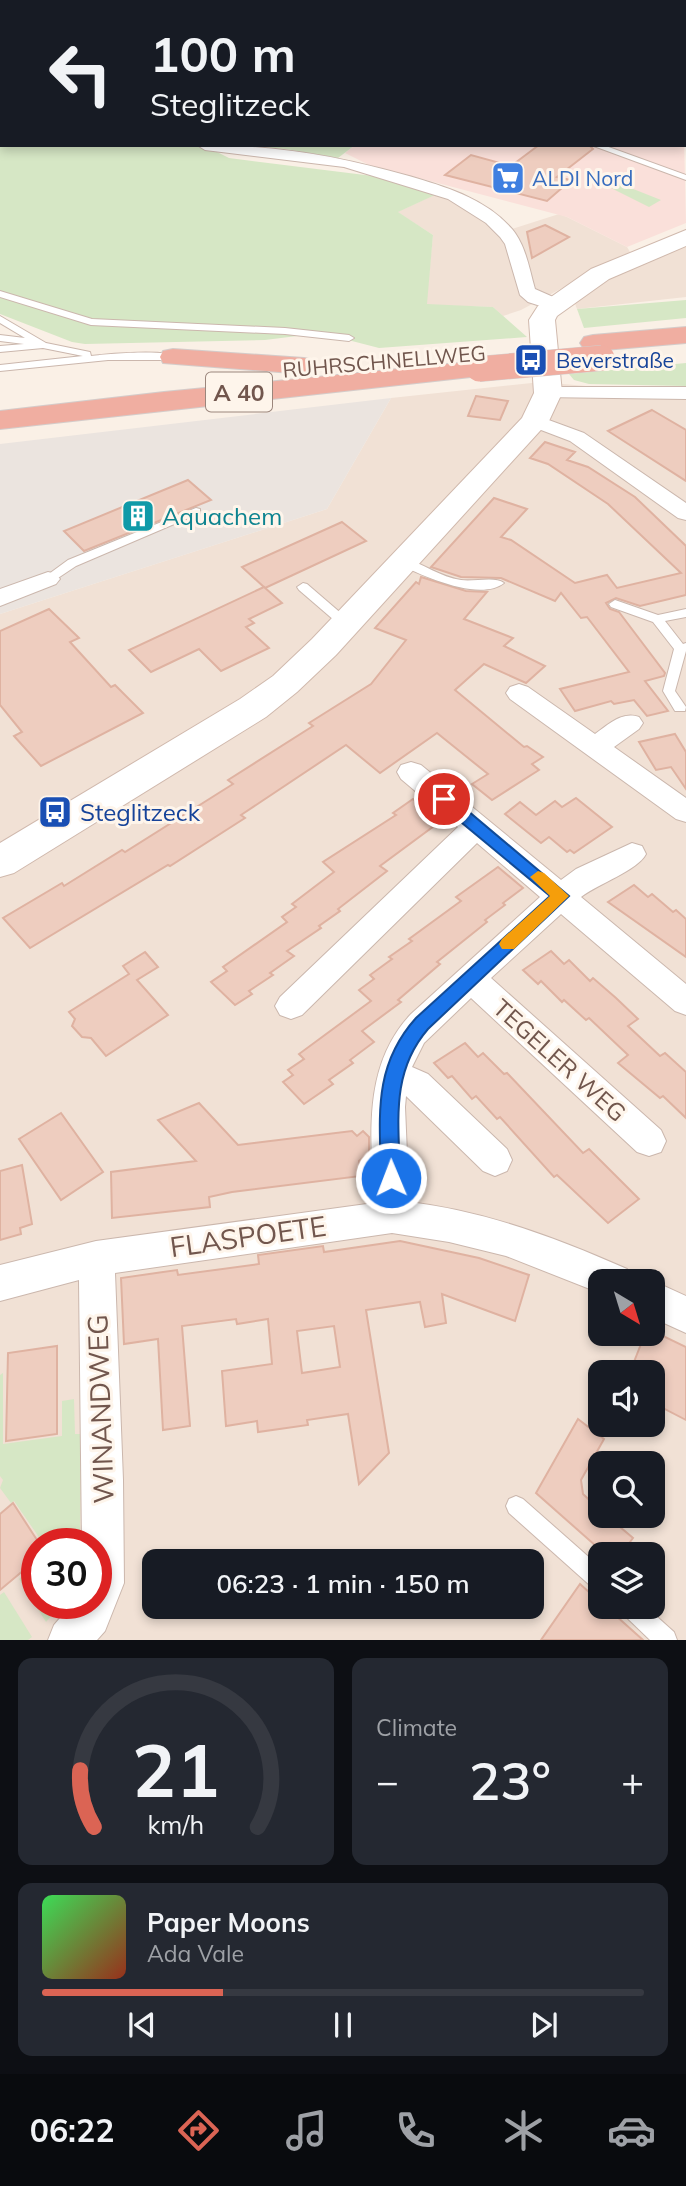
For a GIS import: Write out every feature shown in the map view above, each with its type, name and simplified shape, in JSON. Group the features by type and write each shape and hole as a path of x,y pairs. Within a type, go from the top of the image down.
{"highway":[{"name":"RUHRSCHNELLWEG","path":"597,351 686,335"},
{"path":"173,357 270,365 352,351"},
{"name":"RUHRSCHNELLWEG","path":"0,402 352,351 476,361"},
{"name":"RUHRSCHNELLWEG","path":"0,420 476,361 597,351 686,351"}],"main road":[{"path":"0,863 254,708 285,684 404,562 541,407 542,320 553,304 628,260 686,237"}],"street":[{"path":"223,147 346,163 454,195 492,219 506,233 514,244 526,290 537,299 553,304"},
{"path":"541,407 686,393"},
{"path":"541,407 577,437 686,513"},
{"path":"0,598 48,579"},
{"path":"519,693 686,812"},
{"path":"595,747 630,723"},
{"path":"411,772 686,1002"},
{"path":"291,1006 476,826"},
{"path":"392,1217 389,1101 393,1073 406,1042 470,978 561,896 586,877 632,854"},
{"name":"TEGELER WEG","path":"470,978 649,1141"},
{"path":"393,1073 416,1084 495,1160"},
{"name":"FLASPOETE","path":"0,1283 96,1258 392,1217 439,1221 524,1245 588,1271"},
{"name":"WINANDWEG","path":"96,1258 103,1528"},
{"path":"665,1305 686,1315"},
{"name":"WINANDWEG","path":"69,1640 87,1619"}],"lane":[{"path":"601,147 686,178"},
{"path":"0,294 91,322 285,331 352,351"},
{"path":"0,319 43,345"},
{"path":"0,338 98,357"},
{"path":"0,349 43,345"},
{"path":"0,368 98,357 173,357"},
{"path":"48,579 72,563 196,511"},
{"path":"404,562 447,582 471,587 498,583"},
{"path":"303,587 346,624"},
{"path":"615,604 657,619 683,648 669,691 680,708"},
{"path":"657,619 686,613"},
{"path":"516,1506 588,1570"},
{"path":"643,1619 666,1640"}],"shaded area":[{"path":"352,147 684,147 686,223 627,247 567,217 369,165 345,153"},
{"path":"441,192 512,229 559,214 627,247 630,252 521,310 503,316 493,307 426,305 433,235 397,212"},
{"path":"678,247 686,247 686,297 577,309 574,301 600,284 633,266"},
{"path":"541,382 686,395 686,1640 0,1640 0,614 327,509 391,398"},
{"path":"391,398 327,509 0,614 0,444"}],"green space":[{"path":"0,147 207,147 229,158 381,177 435,195 398,212 433,235 427,304 493,307 527,337 379,348 321,333 265,340 85,344 72,342 0,314"},
{"path":"261,147 352,147 338,158"},
{"path":"603,177 661,200 649,207 595,180"},
{"path":"686,300 686,318 584,328 577,309"},
{"path":"686,363 686,386 589,384 574,380 569,374"},
{"path":"3,1373 3,1444 62,1436 62,1401 74,1399 75,1434 81,1434 80,1528 33,1528 14,1501 11,1503 0,1488 3,1480 0,1476 0,1375"},
{"path":"4,1592 32,1637 28,1640 0,1640 0,1595"}],"building":[{"name":"ALDI Nord","path":"536,147 593,149 557,177 571,180 547,201 445,175 471,155 511,166"},
{"path":"545,225 569,237 532,258 527,232"},
{"path":"476,396 508,401 500,420 468,416"},
{"path":"652,410 686,430 686,481 608,431"},
{"path":"545,442 575,452 567,460 588,467 635,497 686,546 686,595 640,606 616,598 606,603 610,609 619,612 665,673 664,676 645,681 668,711 647,716 634,700 614,704 611,701 575,711 560,689 629,672 587,617 581,618 561,593 555,601 501,578 461,577 431,567 494,498 527,509 501,537 511,540 575,583 607,575 617,588 681,573 608,504 548,464 530,458"},
{"name":"Aquachem","path":"188,480 211,500 84,551 64,531"},
{"path":"342,522 366,541 265,588 242,567"},
{"path":"421,577 466,591 487,592 464,619 513,638 504,646 545,666 526,683 484,664 455,690 524,747 527,746 543,757 532,764 539,770 492,800 472,784 488,774 437,733 380,773 346,745 241,815 245,818 170,866 30,948 3,918 62,883 64,886 122,850 125,852 233,784 228,780 313,726 309,723 371,684 406,640 375,628 416,582 419,584"},
{"path":"264,587 282,603 249,619 254,623 246,627 269,648 221,671 199,649 151,672 129,650"},
{"path":"49,609 79,638 70,642 111,687 115,685 143,713 41,766 14,736 22,732 0,705 0,631"},
{"path":"675,734 686,752 686,789 671,767 656,770 639,742"},
{"path":"576,798 612,827 574,853 570,850 567,852 549,837 541,843 505,814 520,802 536,815 555,801 562,807"},
{"path":"413,799 438,820 431,824 434,826 380,866 387,871 338,909 340,911 319,926 321,928 287,951 294,956 270,973 273,975 249,991 252,994 235,1005 211,982 227,971 223,967 287,922 282,917 296,907 292,904 334,872 323,862 396,815 393,813"},
{"path":"498,867 523,888 485,920 487,922 437,962 440,964 398,1000 401,1002 362,1031 374,1042 350,1060 353,1063 329,1080 333,1084 304,1104 283,1082 293,1075 288,1070 304,1059 299,1054 371,1001 359,990 374,979 370,975 412,941 409,939 461,901 456,897"},
{"path":"634,885 648,897 652,894 686,919 686,957 608,902"},
{"path":"551,951 564,964 569,960 590,981 593,978 616,998 638,1019 628,1026 660,1056 665,1053 686,1072 686,1118 663,1096 660,1098 618,1063 628,1055 589,1018 586,1020 564,1000 562,1002 541,981 538,984 523,970"},
{"path":"145,952 158,967 137,980 168,1015 106,1056 91,1038 82,1037 72,1026 75,1019 69,1012 129,974 123,966"},
{"path":"465,1043 478,1057 483,1053 504,1074 507,1073 583,1153 589,1149 639,1199 608,1223 557,1175 554,1177 500,1117 497,1119 476,1096 472,1099 452,1076 448,1078 434,1063"},
{"path":"199,1103 238,1145 352,1131 357,1136 363,1131 369,1137 369,1153 359,1161 361,1176 232,1192 209,1197 210,1207 112,1218 111,1172 196,1161 158,1120"},
{"path":"61,1113 103,1172 61,1200 19,1139"},
{"path":"22,1165 32,1224 20,1228 21,1234 0,1240 0,1171"},
{"path":"400,1241 479,1258 529,1275 515,1321 442,1294 446,1323 425,1327 420,1302 366,1310 389,1453 359,1484 348,1414 307,1420 308,1425 258,1432 257,1421 226,1426 222,1371 272,1364 268,1319 237,1324 236,1319 182,1326 190,1426 163,1430 158,1339 124,1344 121,1278 177,1270 178,1275 259,1264 258,1255 323,1246 324,1252","holes":["334,1326 340,1367 302,1373 297,1331"]},
{"path":"665,1337 686,1347 686,1420 665,1409 665,1360 635,1360 640,1346 665,1346"},
{"path":"57,1346 57,1434 6,1441 8,1353"},
{"path":"578,1419 588,1427 588,1437 604,1439 597,1451 588,1451 588,1468 581,1480 583,1494 588,1499 588,1528 621,1528 633,1538 630,1542 591,1542 536,1493"},
{"path":"13,1503 29,1528 21,1528 21,1572 0,1590 0,1514"},
{"path":"580,1584 588,1591 588,1619 620,1619 643,1640 541,1640"}],"slow traffic":[{"path":"508,944 561,896 538,877"}],"place":[{"name":"ALDI Nord","path":"508,178"},
{"name":"Beverstraße","path":"531,360"},
{"name":"Aquachem","path":"138,516"},
{"name":"Steglitzeck","path":"55,812"}],"route":[{"path":"391,1178 389,1101 393,1073 406,1042 422,1023 561,896 444,799"}]}
